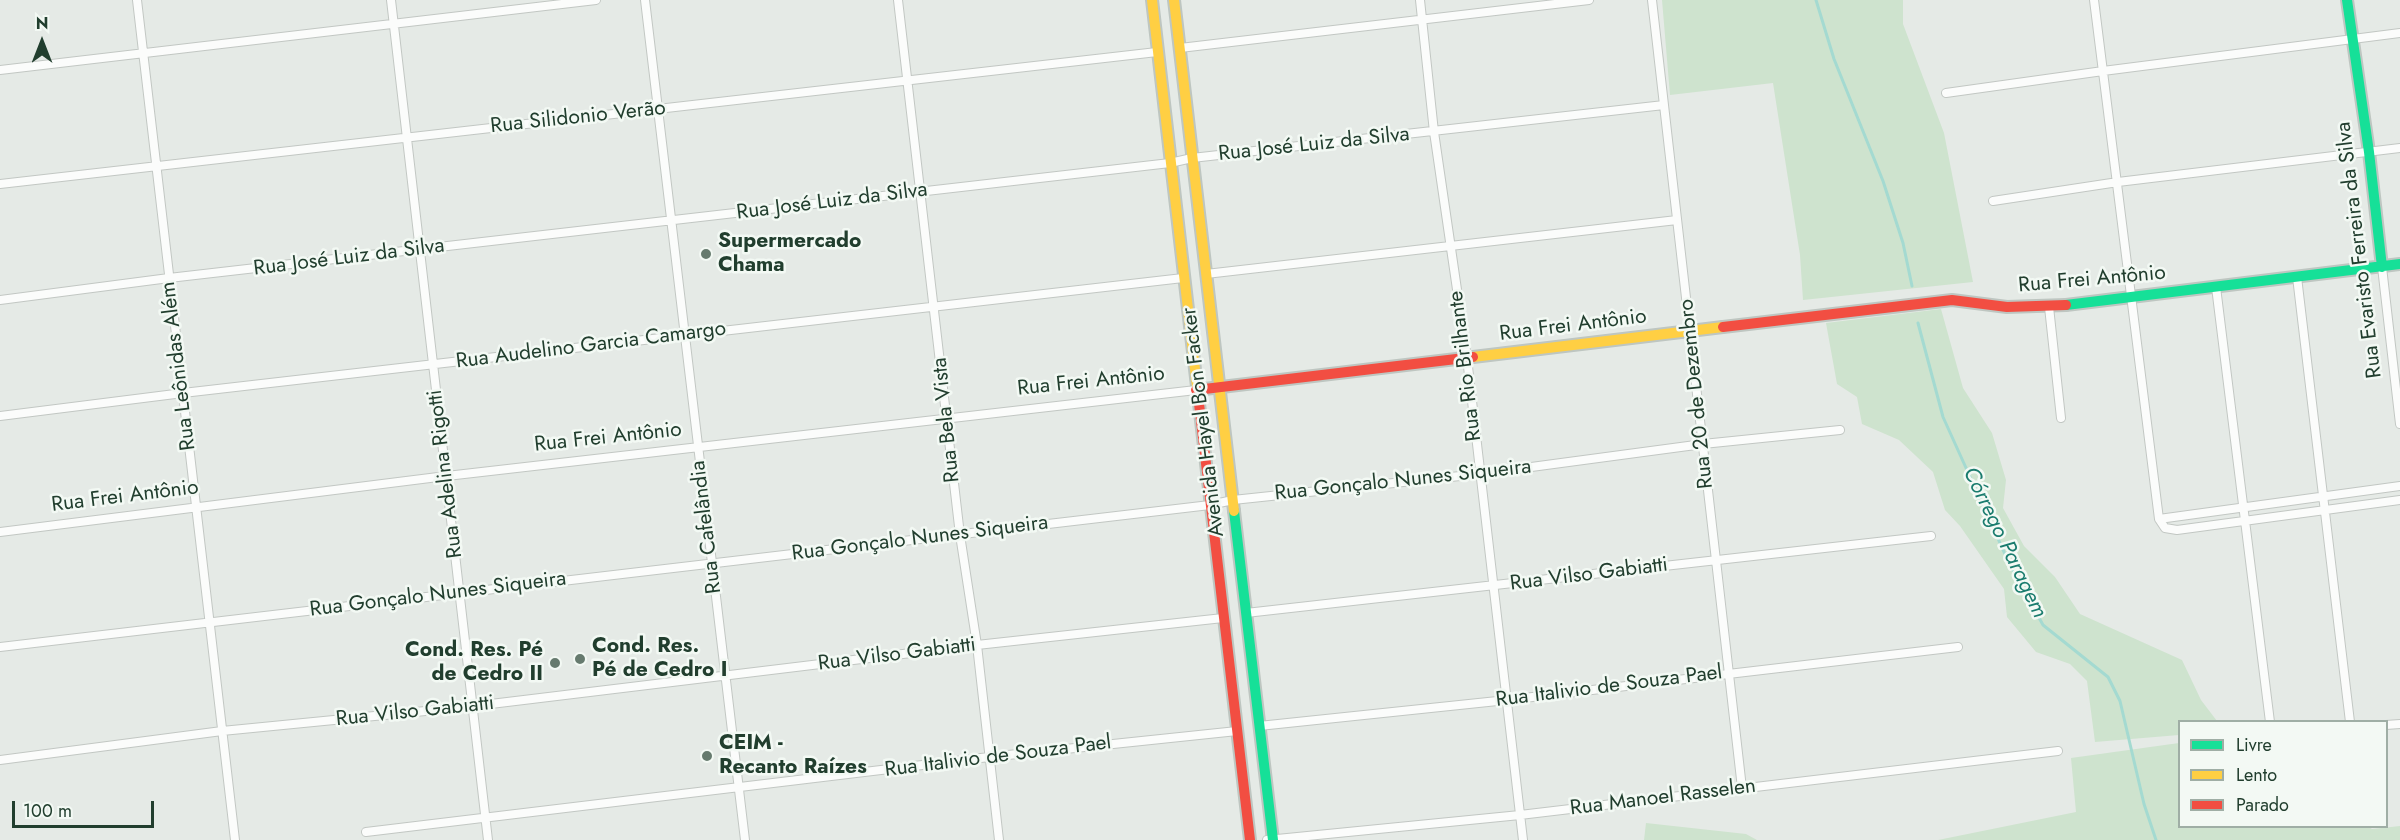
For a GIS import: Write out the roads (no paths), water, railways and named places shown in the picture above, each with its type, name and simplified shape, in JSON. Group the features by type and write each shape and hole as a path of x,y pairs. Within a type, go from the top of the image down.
{"main road":[{"name":"Avenida Hayel Bon Facker","path":"1152,0 1156,52 1222,618 1250,840"},
{"name":"Avenida Hayel Bon Facker","path":"1174,0 1271,840"},
{"name":"Rua Evaristo Ferreira da Silva","path":"2347,0 2369,152 2382,267"},
{"name":"Rua Frei Antônio","path":"1196,390 1952,300 2007,308 2049,306 2400,264"}],"street":[{"name":"Rua Leônidas Além","path":"137,0 235,840"},
{"name":"Rua Adelina Rigotti","path":"391,0 488,840"},
{"path":"0,70 596,0"},
{"name":"Rua Cafelândia","path":"645,0 745,840"},
{"name":"Rua Bela Vista","path":"898,0 960,535 977,645 999,840"},
{"name":"Rua Rio Brilhante","path":"1420,0 1434,132 1467,358 1523,840"},
{"path":"1180,48 1589,0"},
{"name":"Rua 20 de Dezembro","path":"1652,0 1742,788"},
{"path":"2094,0 2159,519 2165,528 2177,530 2400,500"},
{"path":"1946,93 2103,70 2400,33"},
{"name":"Rua Silidonio Verão","path":"0,184 1156,52"},
{"name":"Rua José Luiz da Silva","path":"0,300 1170,163 1192,158 1664,105"},
{"path":"1993,201 2118,182 2400,148"},
{"path":"1206,274 1677,220"},
{"name":"Rua Evaristo Ferreira da Silva","path":"2382,267 2400,424"},
{"path":"2297,277 2350,720"},
{"name":"Rua Audelino Garcia Camargo","path":"0,416 935,305 1183,279"},
{"path":"2216,286 2270,720"},
{"path":"2049,306 2061,418"},
{"name":"Rua Frei Antônio","path":"0,532 446,476 1196,390"},
{"name":"Rua Gonçalo Nunes Siqueira","path":"0,646 960,535 1210,505 1233,500 1479,474 1703,444 1840,430"},
{"path":"2159,519 2400,486"},
{"name":"Rua Vilso Gabiatti","path":"1246,613 1931,536"},
{"name":"Rua Vilso Gabiatti","path":"0,760 222,731 473,706 1222,618"},
{"name":"Rua Italivio de Souza Pael","path":"1259,726 1507,700 1958,647"},
{"name":"Rua Italivio de Souza Pael","path":"366,832 989,757 1237,731"},
{"name":"Rua Manoel Rasselen","path":"1271,840 1520,815 2058,751"}],"waterway":[{"name":"Córrego Paragem","path":"1816,0 1834,59 1883,181 1903,243 1912,286"},
{"name":"Córrego Paragem","path":"1918,323 1943,417 2009,563 2043,625 2108,677 2120,701 2144,804 2156,840"}],"place":[{"name":"Supermercado Chama","path":"706,254"},
{"name":"Cond. Res. Pé de Cedro I","path":"580,659"},
{"name":"Cond. Res. Pé de Cedro II","path":"555,663"},
{"name":"CEIM - Recanto Raízes","path":"707,756"}]}
